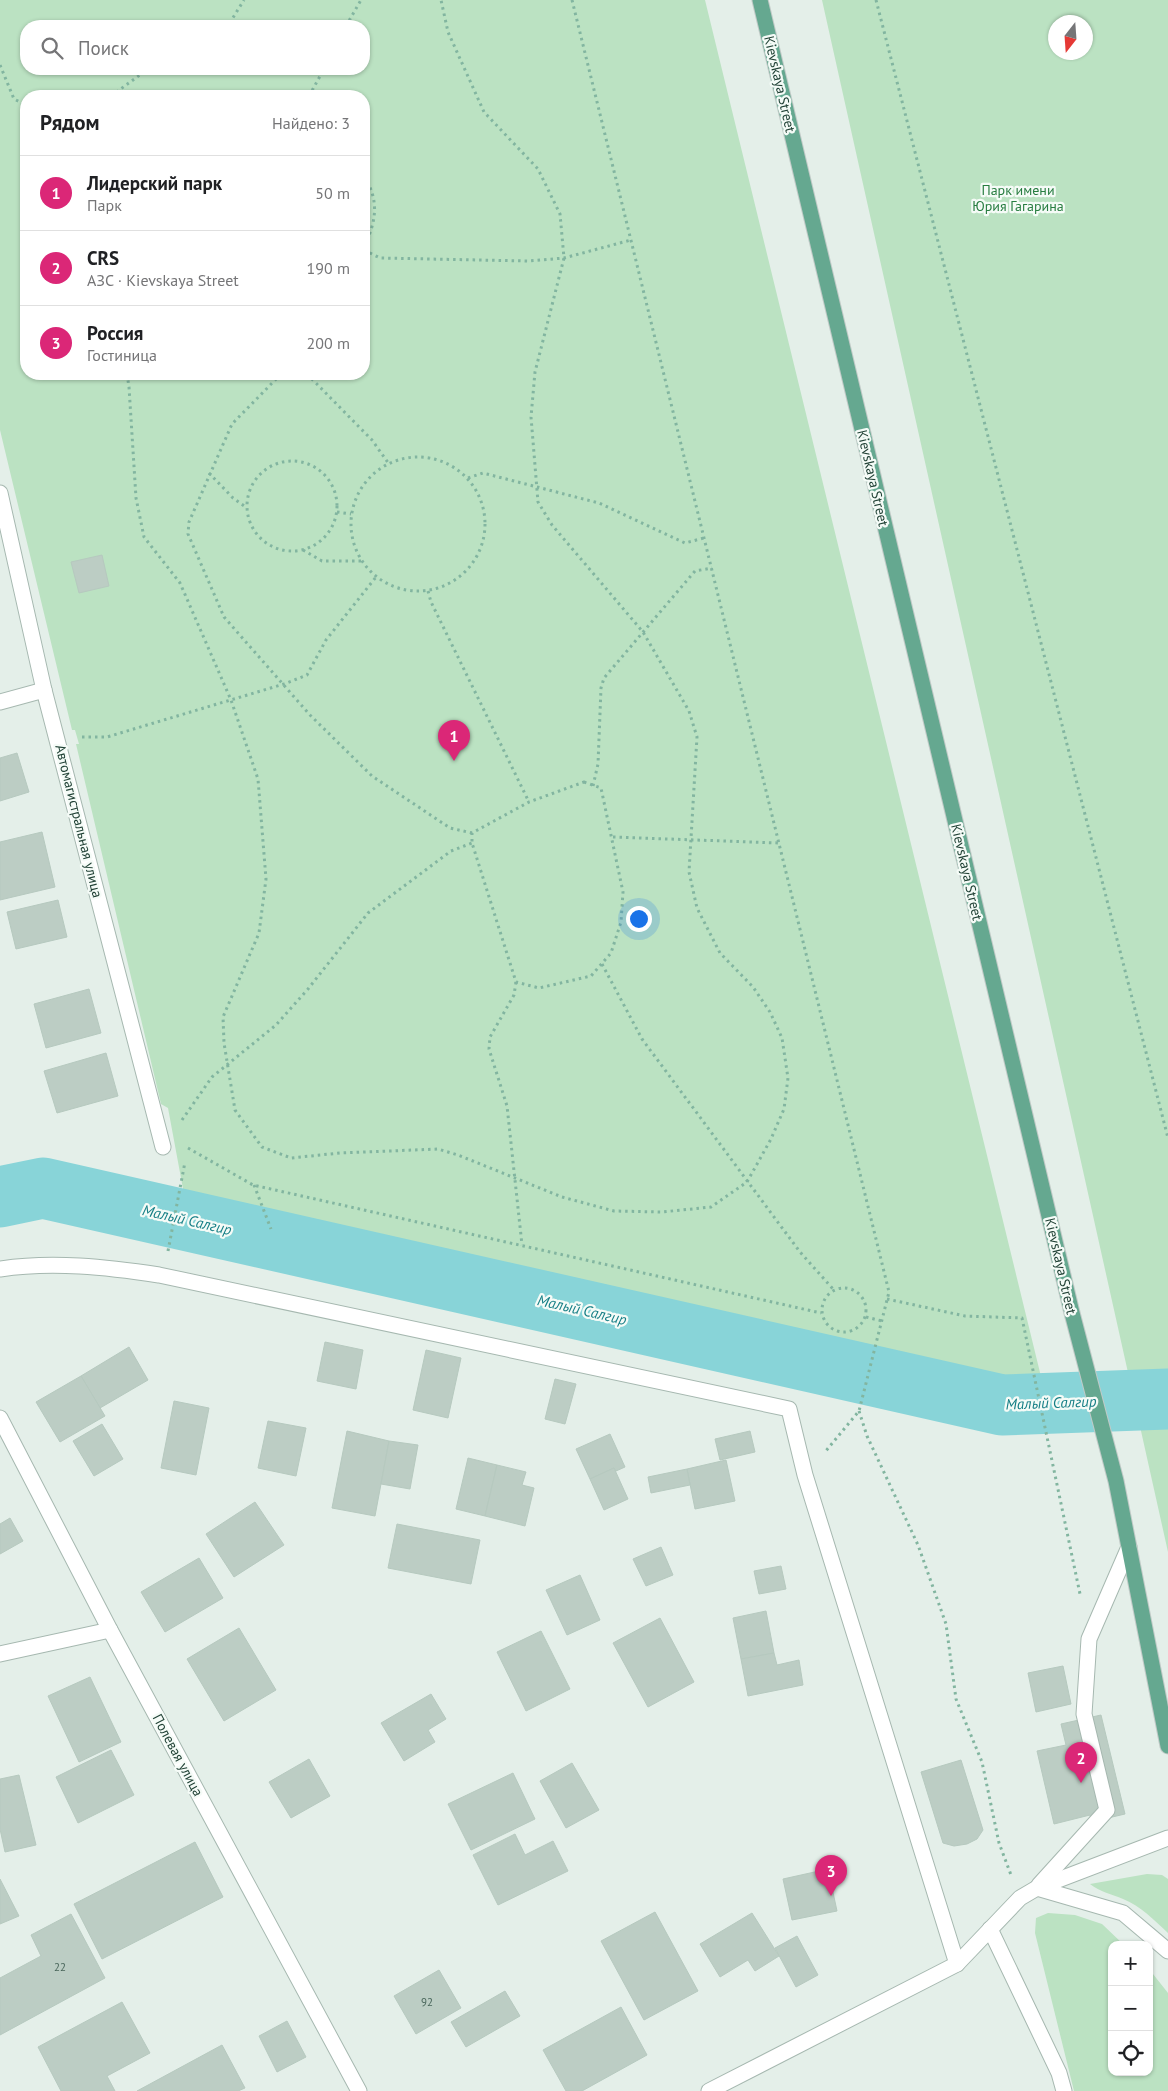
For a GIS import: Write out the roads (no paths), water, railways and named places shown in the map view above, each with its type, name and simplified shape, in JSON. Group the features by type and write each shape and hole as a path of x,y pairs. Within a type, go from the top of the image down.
{"main road":[{"name":"Kievskaya Street","path":"760,0 1072,1313 1116,1481 1168,1746"}],"street":[{"name":"Автомагистральная улица","path":"0,493 44,690 163,1147"},
{"path":"0,702 44,690"},
{"path":"0,1269 21,1266 112,1268 159,1275 789,1409 805,1475 957,1964"},
{"name":"Полевая улица","path":"0,1418 110,1630 359,2091"},
{"path":"1037,1888 1107,1810 1084,1714 1089,1639 1129,1548"},
{"path":"0,1654 110,1630"},
{"path":"709,2091 957,1964 1020,1898 1037,1888 1168,1838"},
{"path":"1037,1888 1123,1913 1168,1951"},
{"path":"990,1929 1059,2073 1064,2091"}],"waterway":[{"name":"Малый Салгир","path":"0,1197 43,1188 1002,1405 1168,1399"}],"place":[{"name":"Лидерский парк","path":"454,761"},
{"name":"CRS","path":"1081,1783"},
{"name":"Россия","path":"831,1896"}],"park label":[{"name":"Парк имени Юрия Гагарина","path":"1018,198"}]}
